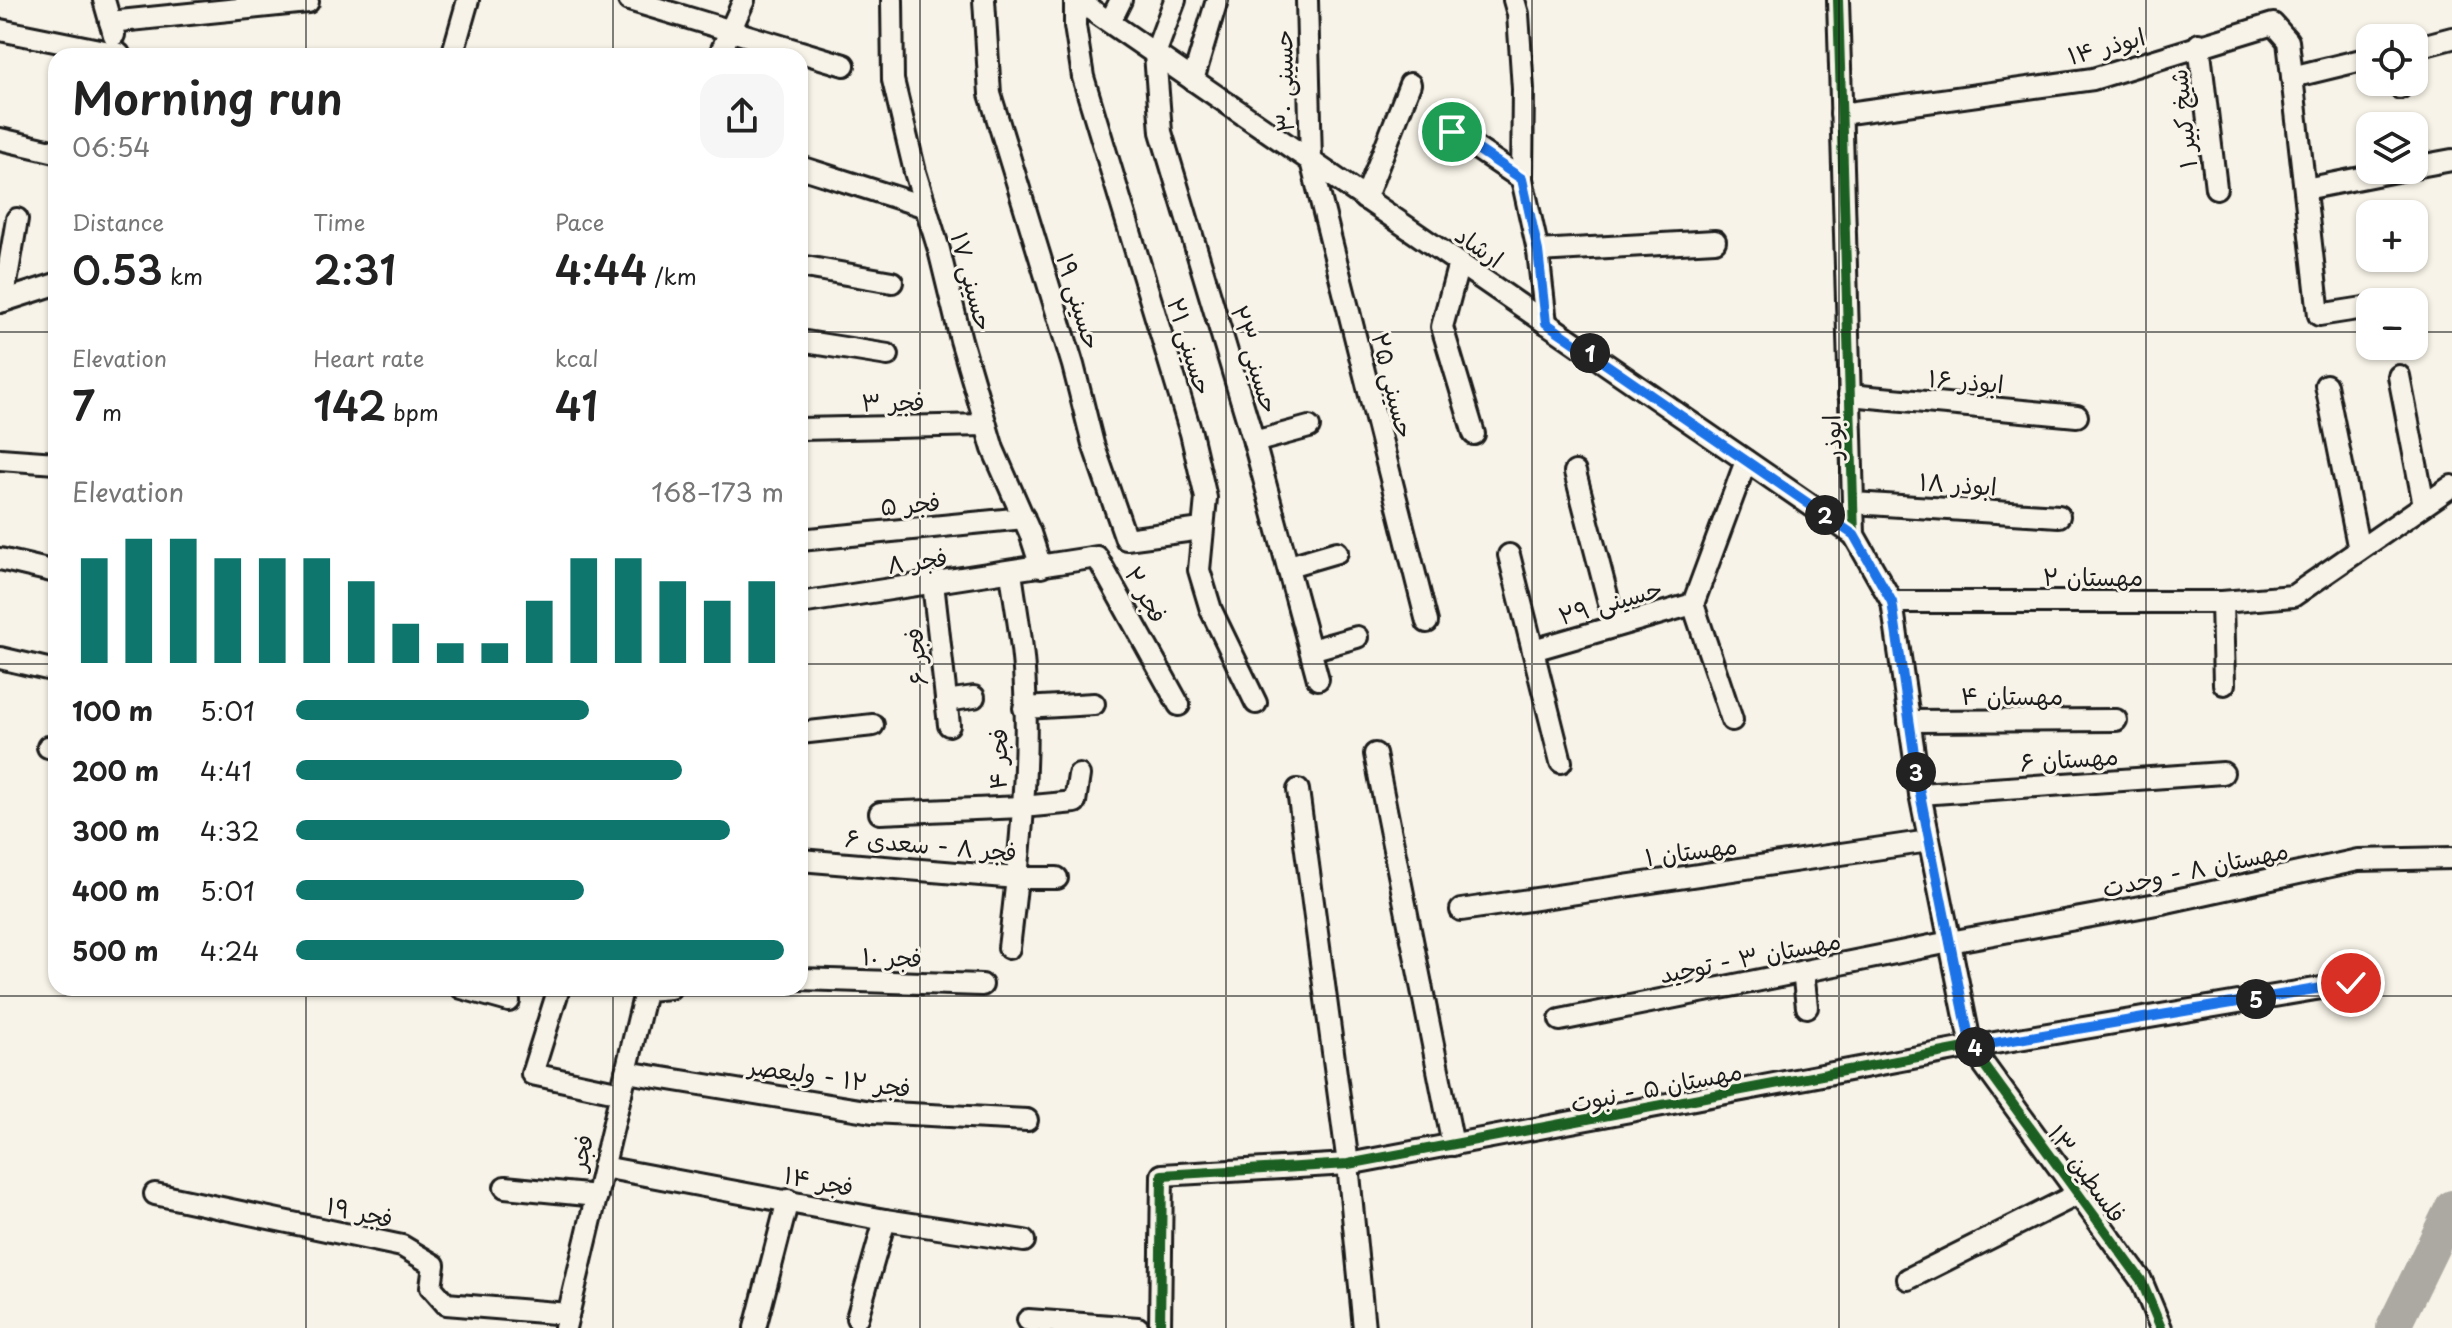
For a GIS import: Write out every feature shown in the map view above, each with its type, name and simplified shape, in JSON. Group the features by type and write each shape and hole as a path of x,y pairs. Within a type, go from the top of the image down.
{"street":[{"path":"104,0 116,48"},
{"path":"454,48 468,0"},
{"path":"629,0 789,48"},
{"path":"723,48 744,0"},
{"name":"حسینی ۱۷","path":"892,0 893,80 915,172 993,449 1024,518 1041,567"},
{"name":"حسینی ۱۹","path":"984,0 990,94 1073,365 1093,444 1126,539 1202,529"},
{"name":"حسینی ۲۱","path":"1076,0 1075,26 1083,77 1191,433 1206,498 1199,570 1211,610 1256,703"},
{"name":"ارشاد","path":"1076,0 1854,535"},
{"path":"1110,22 1121,0"},
{"path":"1155,54 1175,0"},
{"path":"1193,80 1217,0"},
{"name":"حسینی ۳۰","path":"1307,0 1311,161"},
{"path":"1514,0 1518,14 1523,89 1522,179 1538,251 1546,323"},
{"name":"ابوذر","path":"1838,0 1854,535 1892,602 1920,794 1971,1047"},
{"path":"110,22 308,2"},
{"name":"ابوذر ۱۴","path":"1841,114 2093,79 2199,44 2273,24 2288,41 2319,315 2356,309"},
{"path":"0,30 85,48"},
{"path":"2428,44 2452,38"},
{"name":"شیخ کبیر ۱","path":"2199,44 2216,188"},
{"path":"808,54 844,65"},
{"name":"حسینی ۲۳","path":"1155,54 1161,132 1254,442 1318,679"},
{"path":"2292,77 2356,61"},
{"path":"1365,199 1410,84"},
{"path":"1452,132 1522,179"},
{"path":"0,139 48,150"},
{"path":"2428,164 2452,160"},
{"name":"حسینی ۲۵","path":"1311,161 1427,622"},
{"path":"808,170 926,207"},
{"path":"2305,189 2356,179"},
{"path":"17,219 1,301 48,286"},
{"path":"1538,251 1715,241"},
{"path":"1459,263 1442,327 1474,434"},
{"path":"808,267 892,282"},
{"path":"808,342 888,355"},
{"path":"2399,376 2424,505"},
{"path":"2326,385 2359,550 2452,486"},
{"name":"ابوذر ۱۶","path":"1849,395 2077,416"},
{"name":"فجر ۳","path":"808,429 986,425"},
{"path":"1254,442 1309,427"},
{"path":"0,459 48,462"},
{"name":"حسینی ۲۹","path":"1533,650 1693,604 1746,461"},
{"path":"1575,472 1615,626"},
{"name":"ابوذر ۱۸","path":"1853,503 2059,516"},
{"name":"فجر ۵","path":"808,539 1024,518"},
{"name":"مهستان ۲","path":"1892,602 2222,602 2293,596 2359,550"},
{"path":"1289,566 1337,552"},
{"name":"حسینی ۲۹","path":"1509,555 1561,762"},
{"name":"فجر ۲","path":"1041,567 1097,557 1179,705"},
{"path":"0,559 48,570"},
{"name":"فجر ۸","path":"808,602 1041,567"},
{"name":"فجر ۴","path":"1009,948 1022,807 1024,708 1024,670 1011,572"},
{"name":"فجر ۶","path":"933,583 949,725"},
{"path":"2222,602 2224,684"},
{"path":"1693,604 1732,720"},
{"path":"1311,650 1357,637"},
{"path":"0,658 48,669"},
{"path":"946,701 974,697"},
{"path":"1024,708 1094,704"},
{"name":"مهستان ۴","path":"1909,721 2116,720"},
{"path":"808,732 873,725"},
{"path":"1375,754 1453,1145"},
{"name":"مهستان ۶","path":"1920,794 2223,773"},
{"path":"880,813 1075,802 1079,775"},
{"path":"1298,790 1348,1164 1364,1328"},
{"name":"مهستان ۱","path":"1461,910 1929,841"},
{"name":"مهستان ۸ - وحدت","path":"1950,942 2162,903 2358,860 2452,858"},
{"name":"فجر ۸ - سعدی ۶","path":"808,861 1017,878 1057,878"},
{"name":"مهستان ۳ - توحید","path":"1560,1020 1950,942"},
{"path":"1803,971 1807,1007"},
{"name":"فجر ۱۰","path":"808,979 982,985"},
{"name":"مهستان ۵ - نبوت","path":"1160,1328 1162,1175 1348,1164 1971,1047 2351,983"},
{"path":"491,996 509,1001"},
{"path":"556,996 532,1074 621,1093"},
{"name":"فجر","path":"566,1321 644,996"},
{"name":"فلسطین ۱۳","path":"1971,1047 2141,1280 2161,1328"},
{"name":"فجر ۱۲ - ولیعصر","path":"626,1072 872,1112 1027,1120"},
{"name":"فجر ۱۴","path":"603,1167 885,1220 1024,1241"},
{"path":"505,1187 597,1196"},
{"name":"فجر ۱۹","path":"155,1194 402,1246 434,1265 431,1287 446,1304 566,1321"},
{"path":"1908,1279 2078,1194"},
{"path":"755,1328 788,1200"},
{"path":"857,1318 885,1220"},
{"path":"1028,1320 1138,1328"}],"waterway":[{"path":"2393,1328 2452,1207"}],"cycle path":[{"path":"1838,0 1854,535 1892,602 1920,794 1971,1047 2141,1280 2161,1328"},
{"path":"1160,1328 1162,1175 1348,1164 1971,1047 2351,983"}],"route":[{"path":"1452,132 1522,179 1538,251 1546,323 1854,535 1892,602 1920,794 1971,1047 2351,983"}]}
